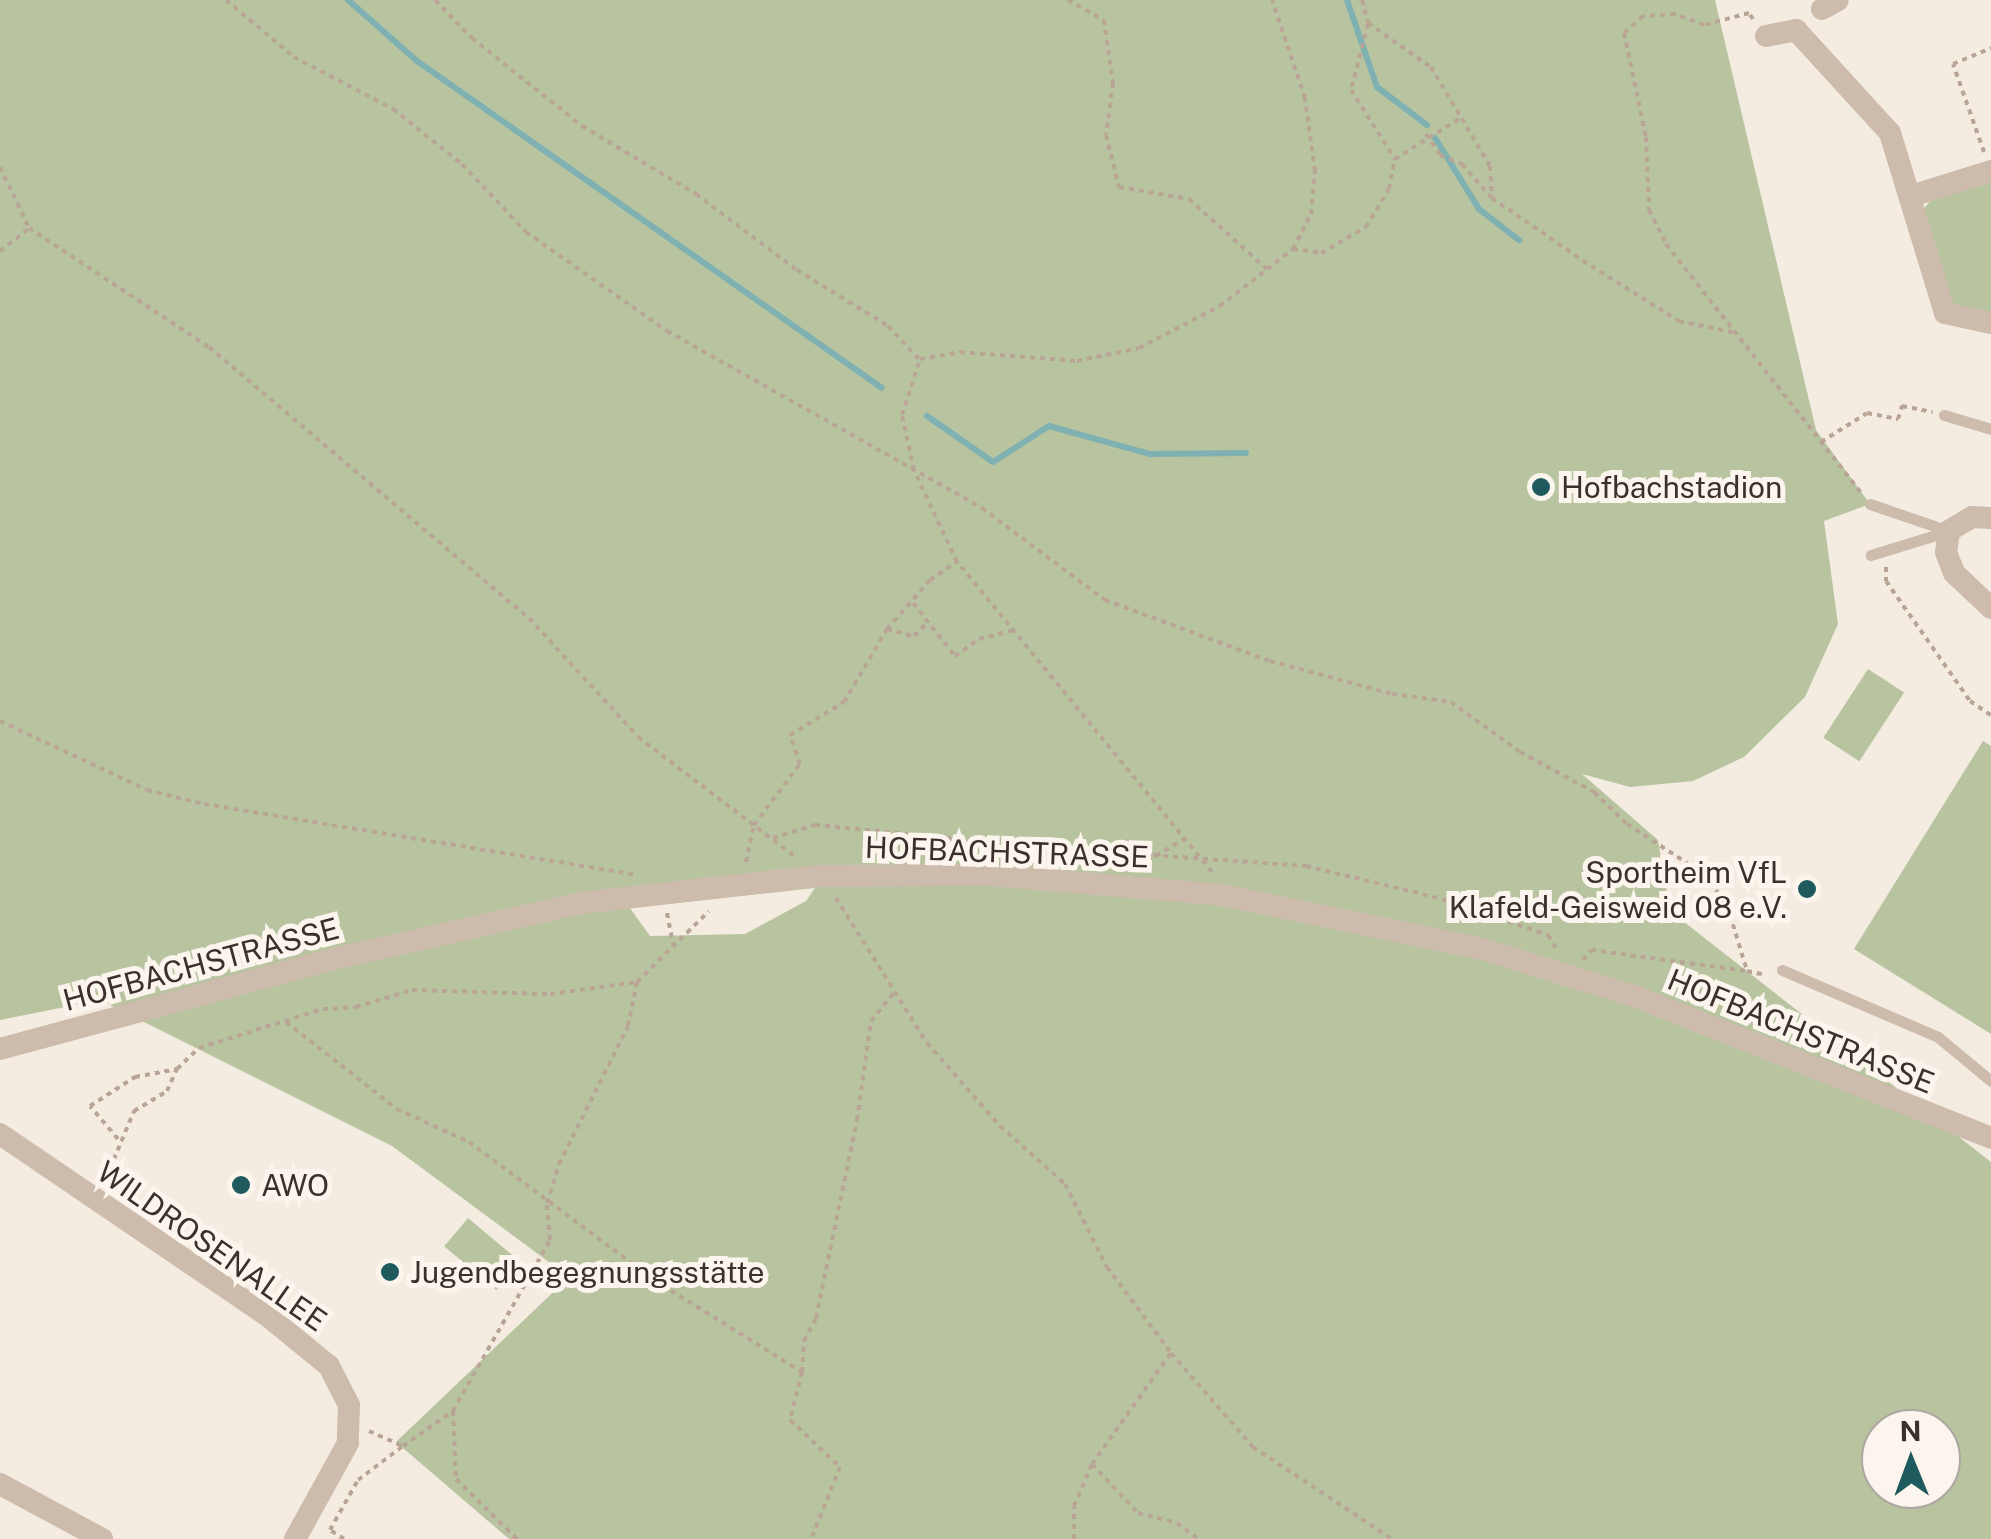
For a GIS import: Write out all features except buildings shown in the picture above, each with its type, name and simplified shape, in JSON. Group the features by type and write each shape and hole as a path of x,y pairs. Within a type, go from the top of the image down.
{"street":[{"path":"1766,36 1796,30 1890,133 1944,313 1991,324"},
{"path":"1910,196 1991,171"},
{"path":"1991,518 1972,518 1949,532 1946,552 1954,573 1991,608"},
{"name":"HOFBACHSTRASSE","path":"0,1049 492,920 664,891 818,876 990,875 1104,881 1301,908 1572,976 1991,1138"},
{"name":"WILDROSENALLEE","path":"0,1134 269,1317 329,1366 349,1405 348,1444"},
{"path":"295,1539 348,1444"},
{"path":"0,1484 102,1539"}],"lane":[{"path":"1944,415 1991,429"},
{"path":"1870,504 1949,532"},
{"path":"1870,555 1949,532"},
{"path":"1782,974 1938,1037 1991,1081"}],"path":[{"path":"226,0 294,58 393,109 462,164 526,232 667,331 982,508 1106,600 1270,661 1392,694 1451,702 1520,752 1594,792 1627,824 1704,874 1727,905 1746,971"},
{"path":"435,0 472,38 582,126 696,194 797,270 888,326 920,359"},
{"path":"1068,0 1104,20 1113,83 1106,135 1120,187 1189,199 1268,271"},
{"path":"920,359 960,352 1077,362 1139,348 1220,306 1293,249 1310,214 1315,171 1304,98 1272,0"},
{"path":"1362,0 1368,23 1352,90 1395,159"},
{"path":"1766,36 1749,13 1704,25 1676,14 1643,16 1624,32 1646,137 1649,210 1666,244 1870,504"},
{"path":"1368,23 1432,67 1490,166 1492,198"},
{"path":"1991,48 1953,64 1991,171"},
{"path":"1293,249 1320,253 1366,226 1389,188 1395,159 1426,134 1462,117"},
{"path":"1426,134 1440,154 1462,164 1492,198 1679,321 1737,332"},
{"path":"0,167 28,228 209,346 528,618 638,737 818,876 849,913 927,1043 988,1112 1066,1184 1108,1267 1171,1353 1253,1447 1392,1539"},
{"path":"0,250 28,228"},
{"path":"920,359 902,415 914,470 957,562 1206,859"},
{"path":"1821,442 1868,413 1898,418 1902,406 1944,415"},
{"path":"1887,550 1886,581 1970,700 1991,715"},
{"path":"754,825 800,764 790,735 844,702 887,630 911,601 957,562"},
{"path":"911,601 955,656 980,639 1016,630"},
{"path":"887,630 914,636 926,624"},
{"path":"0,720 166,794 624,868 664,891 673,944 637,982 628,1026 547,1203 550,1240 454,1410 358,1480 330,1530 344,1539"},
{"path":"772,838 815,824 948,838 996,850 1306,866 1442,899 1548,935 1572,976 1590,950 1782,974"},
{"path":"1156,856 1187,837"},
{"path":"990,875 996,850"},
{"path":"93,1199 114,1166 119,1139 134,1112 167,1091 177,1069 198,1048 412,990 550,994 637,982"},
{"path":"811,1539 840,1467 790,1420 857,1120 871,1021 895,992"},
{"path":"286,1022 397,1109 468,1142 654,1280 802,1372"},
{"path":"119,1139 90,1106 135,1078 177,1069"},
{"path":"1074,1539 1074,1506 1092,1464 1171,1353"},
{"path":"454,1410 456,1478 517,1539"},
{"path":"348,1444 369,1431 403,1446"},
{"path":"1092,1464 1138,1514 1177,1523 1198,1539"}],"green space":[{"path":"0,0 1715,0 1816,430 1870,504 1824,521 1838,624 1805,697 1744,757 1693,781 1630,787 1582,774 1658,840 1670,911 1991,1162 1991,1539 509,1539 396,1442 569,1277 392,1146 100,1000 0,1020","holes":["815,888 806,901 745,934 650,936 630,908"]},
{"path":"1991,178 1991,312 1970,311 1948,302 1923,210 1937,192"},
{"path":"1868,669 1904,692 1859,761 1823,738"},
{"path":"1983,741 1991,746 1991,1034 1854,949"},
{"path":"468,1218 520,1262 496,1290 444,1246"}],"waterway":[{"path":"348,0 417,61 882,388"},
{"path":"1347,0 1377,87 1427,125"},
{"path":"1435,138 1479,209 1519,240"},
{"path":"927,416 993,462 1049,426 1150,454 1246,453"}],"place":[{"name":"Hofbachstadion","path":"1541,487"},
{"name":"Sportheim VfL Klafeld-Geisweid 08 e.V.","path":"1807,889"},
{"name":"AWO","path":"241,1185"},
{"name":"Jugendbegegnungsstätte","path":"390,1272"}]}
